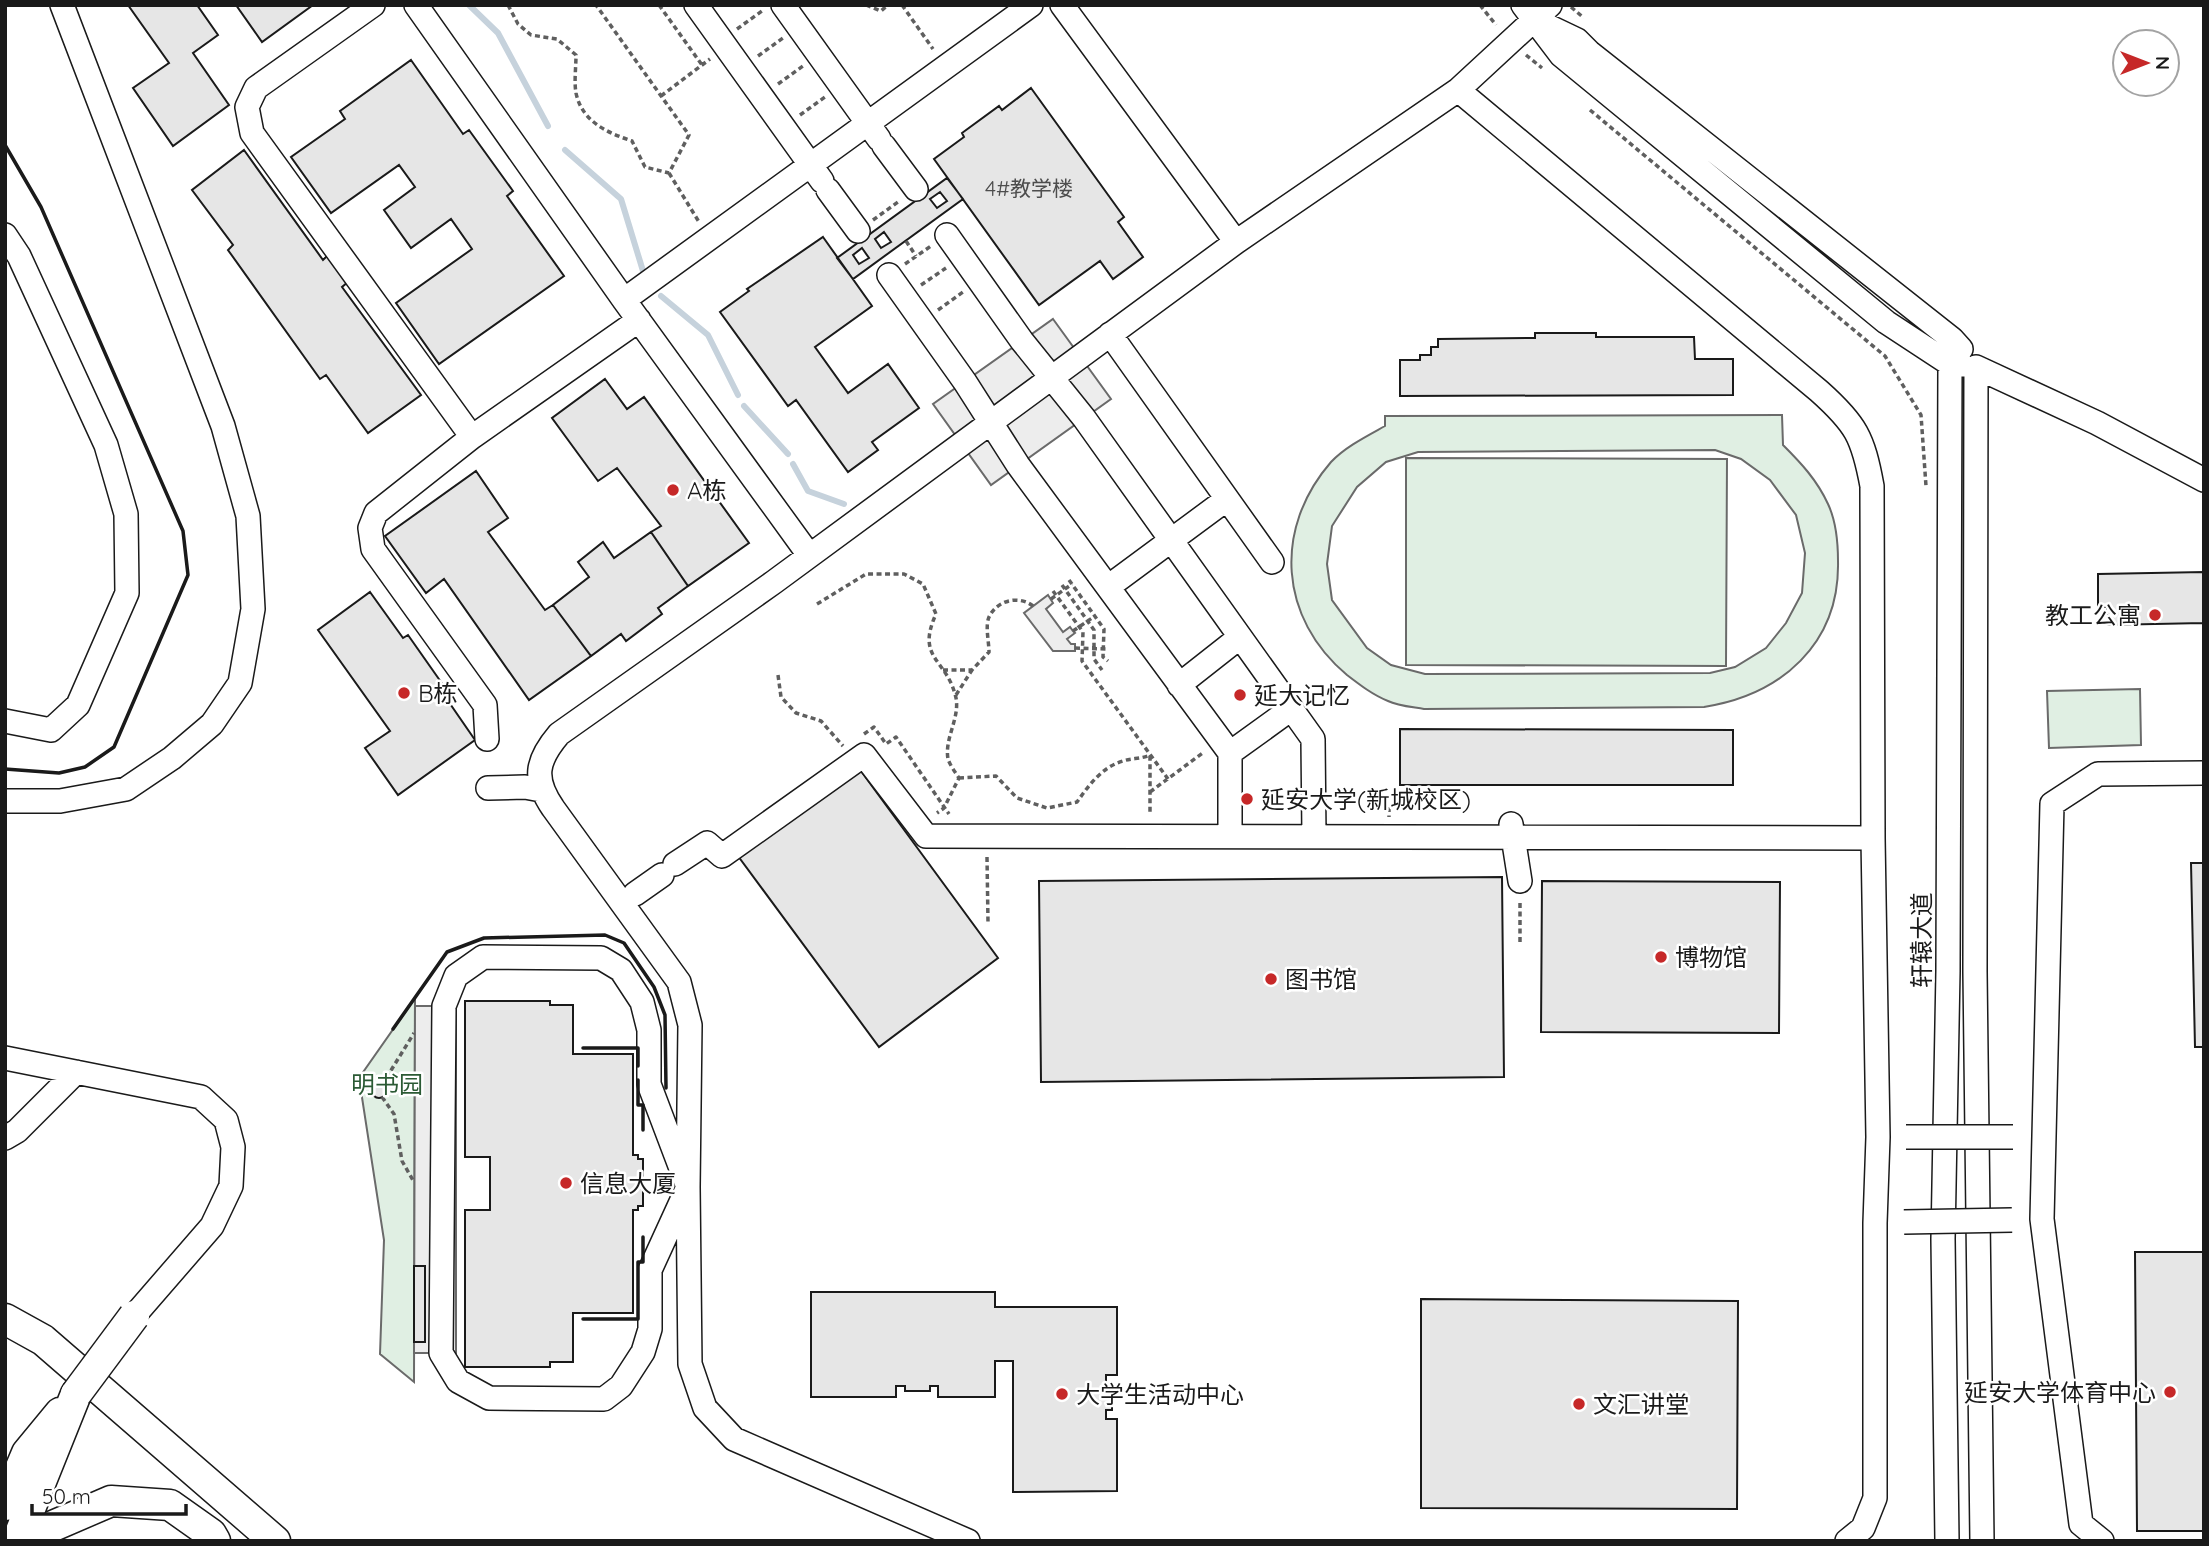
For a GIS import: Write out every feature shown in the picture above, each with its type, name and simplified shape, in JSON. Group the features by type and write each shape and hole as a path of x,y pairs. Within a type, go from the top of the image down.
{"main road":[{"path":"5,1505 27,1453 76,1394 134,1316"},
{"path":"5,1319 43,1340 275,1541"},
{"path":"16,1541 76,1394"},
{"path":"42,1541 53,1526 111,1501 170,1506 211,1534 215,1541"}],"street":[{"path":"5,801 60,801 126,789 172,758 212,723 240,683 253,609 248,516 223,426 62,5"},
{"path":"373,5 256,88 247,107 252,132 472,437"},
{"path":"416,5 624,300 809,555"},
{"path":"696,5 858,232"},
{"path":"783,5 916,189"},
{"path":"624,300 709,239 820,178 877,136 945,67 1031,5"},
{"path":"1062,5 1236,242"},
{"path":"968,1541 734,1439 705,1408 690,1364 690,1025 680,982 541,790 540,767 547,748 559,734 774,582 1236,242 1458,90 1511,43 1536,10"},
{"path":"1536,10 1952,339 1976,366 1975,972 1982,1541"},
{"path":"1536,10 1561,55 1886,322 1950,364 1976,366 2098,423 2204,480"},
{"path":"1458,90 1819,391 1847,416 1866,450 1872,486 1873,838 1878,1137 1875,1223 1875,1498 1863,1528 1847,1541"},
{"path":"5,235 19,256 106,445 126,514 127,593 78,705 51,730 5,721"},
{"path":"947,235 1022,341 1084,418 1313,739 1314,836"},
{"path":"889,275 1018,466 1225,747 1230,836"},
{"path":"487,739 485,705 373,549 370,528 376,513 472,437 639,320"},
{"path":"1110,334 1272,562"},
{"name":"轩辕大道","path":"1947,1541 1943,1239 1948,971 1952,339"},
{"path":"1108,587 1227,499"},
{"path":"1179,685 1240,637"},
{"path":"1225,747 1292,709"},
{"path":"635,894 707,843 722,856 864,755 926,836 1314,836 1512,831 1873,838"},
{"path":"2102,1541 2081,1524 2042,1219 2052,804 2098,774 2204,773"},
{"path":"488,788 525,787 541,790"},
{"path":"1512,831 1520,881"},
{"path":"483,957 601,957 621,970 642,1002 649,1030 649,1084 688,1187 650,1270 650,1329 643,1352 621,1386 604,1399 489,1398 458,1381 441,1353 444,1006 456,976 483,957"},
{"path":"5,1058 201,1097 226,1120 233,1147 231,1186 212,1226 134,1316"},
{"path":"5,1138 17,1131 76,1072"},
{"path":"1878,1137 2044,1139"},
{"path":"1875,1223 2042,1219"}],"path":[{"path":"508,5 518,24 531,35 557,39 576,55 576,94 589,118 606,132 632,141 645,167 669,173 709,239"},
{"path":"596,5 689,135 669,173"},
{"path":"659,5 702,65"},
{"path":"662,96 718,54 721,41 770,5"},
{"path":"866,5 881,11 888,5"},
{"path":"902,5 945,67"},
{"path":"741,68 799,27"},
{"path":"1511,43 1545,70"},
{"path":"761,96 819,55"},
{"path":"783,127 841,86"},
{"path":"1583,103 1885,356 1921,415 1927,498"},
{"path":"858,232 916,189"},
{"path":"889,275 947,235"},
{"path":"906,240 916,256"},
{"path":"905,296 962,256"},
{"path":"922,321 979,280"},
{"path":"817,604 866,574 904,574 923,584 936,614 929,629 930,653 943,670 956,695 955,721 948,738 948,760 959,778"},
{"path":"1051,599 1070,582 1078,580"},
{"path":"1070,582 1104,629 1107,649 1103,657 1108,661"},
{"path":"1063,587 1094,630 1094,659 1102,670"},
{"path":"1055,593 1083,632 1082,661 1168,779"},
{"path":"956,695 972,670 989,652 988,619 996,608 1010,600 1028,602 1033,606"},
{"path":"1073,631 1101,612"},
{"path":"1075,648 1107,649"},
{"path":"943,670 972,670"},
{"path":"778,675 781,697 788,705 796,713 821,721 845,750"},
{"path":"1150,792 1225,747"},
{"path":"959,778 996,776 1017,797 1047,808 1077,802 1095,777 1123,761 1150,755"},
{"path":"1150,755 1150,835"},
{"path":"936,813 944,808 959,778"},
{"path":"987,871 988,922"},
{"path":"1520,881 1520,943"},
{"path":"382,1085 414,1032"},
{"path":"385,1091 414,1091"},
{"path":"382,1097 394,1114 402,1161 414,1182"}],"green space":[{"path":"1782,415 1783,445 1819,487 1835,524 1838,561 1836,591 1829,617 1817,641 1801,661 1781,677 1758,691 1732,701 1704,707 1424,709 1382,699 1347,675 1324,652 1308,627 1297,600 1292,572 1293,544 1299,516 1312,488 1331,462 1357,442 1385,426 1385,416","holes":["1715,450 1741,459 1770,480 1796,515 1805,553 1802,593 1786,623 1766,648 1735,667 1710,673 1425,674 1391,665 1367,648 1332,600 1327,564 1332,526 1357,487 1386,462 1418,452"]},
{"path":"1406,458 1727,459 1726,666 1406,665"},
{"path":"2140,689 2141,745 2049,748 2047,691"},
{"name":"明书园","path":"415,998 414,1382 380,1354 384,1240 359,1078"}],"shaded area":[{"path":"1053,319 1111,399 991,485 933,404"},
{"path":"1048,595 1053,603 1046,609 1063,632 1070,627 1075,633 1067,639 1071,644 1075,644 1075,651 1053,651 1024,613"},
{"path":"415,1006 456,1006 456,1353 414,1353"}],"building":[{"path":"128,5 197,5 218,35 193,53 229,105 173,146 133,88 169,63"},
{"path":"236,5 313,5 262,42"},
{"path":"411,60 463,134 469,130 513,191 507,196 564,276 439,364 396,303 472,249 451,219 411,248 384,210 415,187 399,165 331,213 291,157 345,119 340,111"},
{"path":"1031,88 1124,217 1118,222 1143,257 1113,279 1100,261 1039,305 934,159 964,137 962,133 999,106 1002,110"},
{"path":"244,150 323,260 328,255 348,282 342,287 421,395 368,433 326,375 320,379 228,250 233,245 192,190"},
{"path":"947,178 963,199 853,279 837,258","holes":["940,192 947,201 937,208 930,199","884,232 891,242 881,248 875,239","862,248 869,258 859,264 853,255"]},
{"path":"823,237 872,306 815,347 848,393 888,364 919,408 872,442 878,450 848,472 796,400 788,406 720,312 749,291 747,289"},
{"path":"1535,333 1596,333 1596,337 1694,337 1695,359 1733,359 1733,395 1400,396 1400,360 1420,360 1420,355 1431,355 1431,347 1438,347 1438,339 1535,338"},
{"name":"A栋","path":"605,379 627,409 644,397 749,543 688,586 651,532 661,526 617,468 598,481 552,418"},
{"path":"476,471 508,518 488,532 545,610 553,605 591,656 529,700 444,579 426,593 385,536"},
{"path":"651,532 688,586 658,608 662,614 626,641 621,634 591,656 553,605 589,577 578,562 603,542 614,558"},
{"name":"教工公寓","path":"2204,572 2204,648 2203,623 2107,625 2107,607 2098,607 2098,574"},
{"name":"B栋","path":"370,592 403,638 408,635 448,692 444,695 475,740 398,795 365,748 390,731 318,630"},
{"path":"1400,729 1733,730 1733,785 1400,785"},
{"path":"858,767 998,958 879,1047 738,856"},
{"path":"2191,863 2204,863 2204,1047 2195,1047"},
{"name":"图书馆","path":"1502,877 1504,1077 1041,1082 1039,881"},
{"name":"博物馆","path":"1542,881 1780,882 1779,1033 1541,1032"},
{"name":"信息大厦","path":"465,1001 550,1001 550,1005 573,1005 573,1054 633,1054 633,1155 643,1159 643,1206 633,1210 633,1313 573,1313 573,1362 550,1362 550,1367 465,1367 465,1210 490,1210 490,1157 465,1157"},
{"path":"379,1084 384,1086 384,1096 379,1098 374,1096 372,1091 374,1086"},
{"name":"延安大学体育中心","path":"2135,1252 2204,1252 2204,1531 2137,1531"},
{"path":"414,1266 425,1266 425,1342 414,1342"},
{"name":"大学生活动中心","path":"811,1292 995,1292 995,1307 1117,1307 1117,1375 1106,1375 1106,1385 1112,1385 1112,1410 1106,1410 1106,1419 1117,1419 1117,1491 1013,1492 1013,1361 995,1361 995,1397 938,1397 938,1386 930,1386 930,1391 905,1391 905,1386 896,1386 896,1397 811,1397"},
{"name":"文汇讲堂","path":"1421,1299 1738,1301 1737,1509 1421,1508"}],"waterway":[{"path":"469,5 498,33 548,126"},
{"path":"565,150 621,199 643,271"},
{"path":"661,296 708,335 738,395"},
{"path":"744,406 788,454"},
{"path":"793,464 808,491 844,504"}],"wall":[{"path":"5,145 41,207 183,531 188,575 114,747 85,767 59,773 5,769"},
{"path":"393,1029 447,952 484,938 605,935 624,943 654,987 665,1015 666,1088"},
{"path":"583,1048 638,1048 638,1066"},
{"path":"638,1080 638,1105 643,1105 643,1130"},
{"path":"583,1319 638,1319 638,1262 643,1262 643,1237"}],"place":[{"name":"A栋","path":"673,490"},
{"name":"教工公寓","path":"2155,615"},
{"name":"B栋","path":"404,693"},
{"name":"延大记忆","path":"1240,695"},
{"name":"延安大学(新城校区)","path":"1247,799"},
{"name":"博物馆","path":"1661,957"},
{"name":"图书馆","path":"1271,979"},
{"name":"信息大厦","path":"566,1183"},
{"name":"延安大学体育中心","path":"2170,1392"},
{"name":"大学生活动中心","path":"1062,1394"},
{"name":"文汇讲堂","path":"1579,1404"}]}
